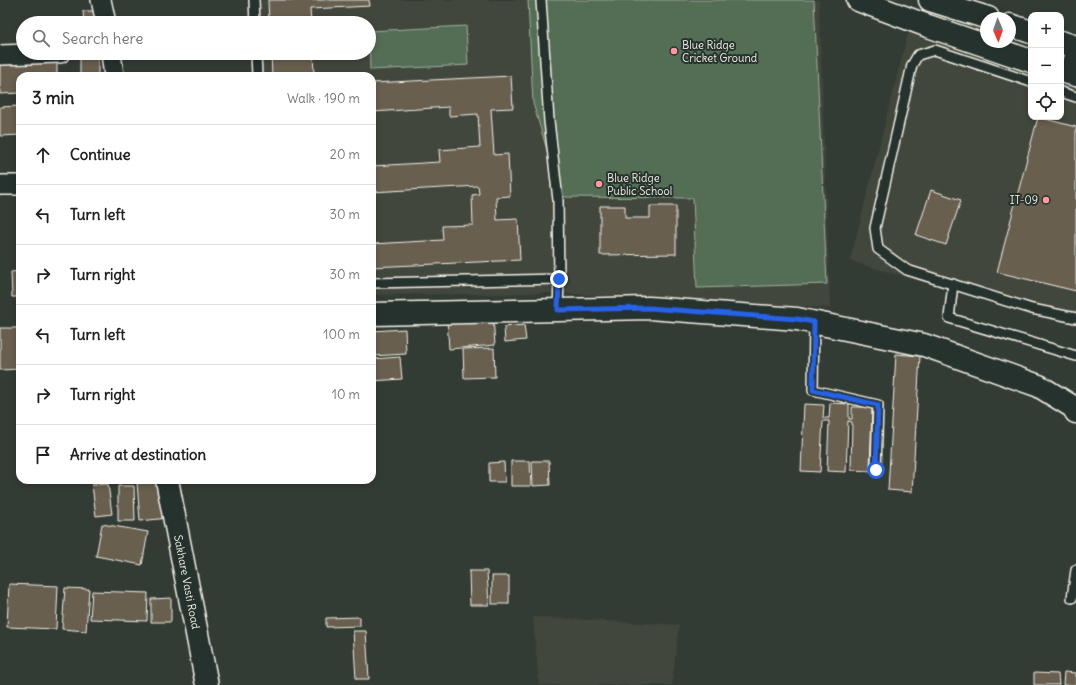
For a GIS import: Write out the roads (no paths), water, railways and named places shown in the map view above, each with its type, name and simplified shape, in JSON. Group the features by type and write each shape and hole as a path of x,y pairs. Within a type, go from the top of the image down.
{"street":[{"path":"101,0 104,16"},
{"path":"858,0 928,26 1028,60"},
{"path":"930,0 980,16"},
{"path":"1016,27 1028,31"},
{"path":"1064,43 1076,47"},
{"path":"1067,78 1076,51"},
{"path":"0,55 16,54"},
{"path":"112,60 113,72"},
{"path":"0,185 16,185"},
{"path":"376,314 649,308 797,319 924,345 1038,386 1073,407 1076,412"},
{"name":"Sakhare Vasti Road","path":"168,484 207,685"}],"lane":[{"path":"254,0 255,16"},
{"path":"541,0 549,121 558,200 558,310"},
{"path":"1028,81 935,50 918,55 912,64 875,228 878,249 907,270 1032,309 1076,318"},
{"path":"256,60 257,72"},
{"path":"1067,78 1076,97"},
{"path":"376,283 559,279"},
{"path":"953,284 949,318 1076,356"},
{"path":"814,322 813,390 878,405 876,470"},
{"path":"1072,598 1076,570"}],"place":[{"name":"Blue Ridge Cricket Ground","path":"674,51"},
{"name":"Blue Ridge Public School","path":"599,184"},
{"name":"IT-09","path":"1046,200"}]}
